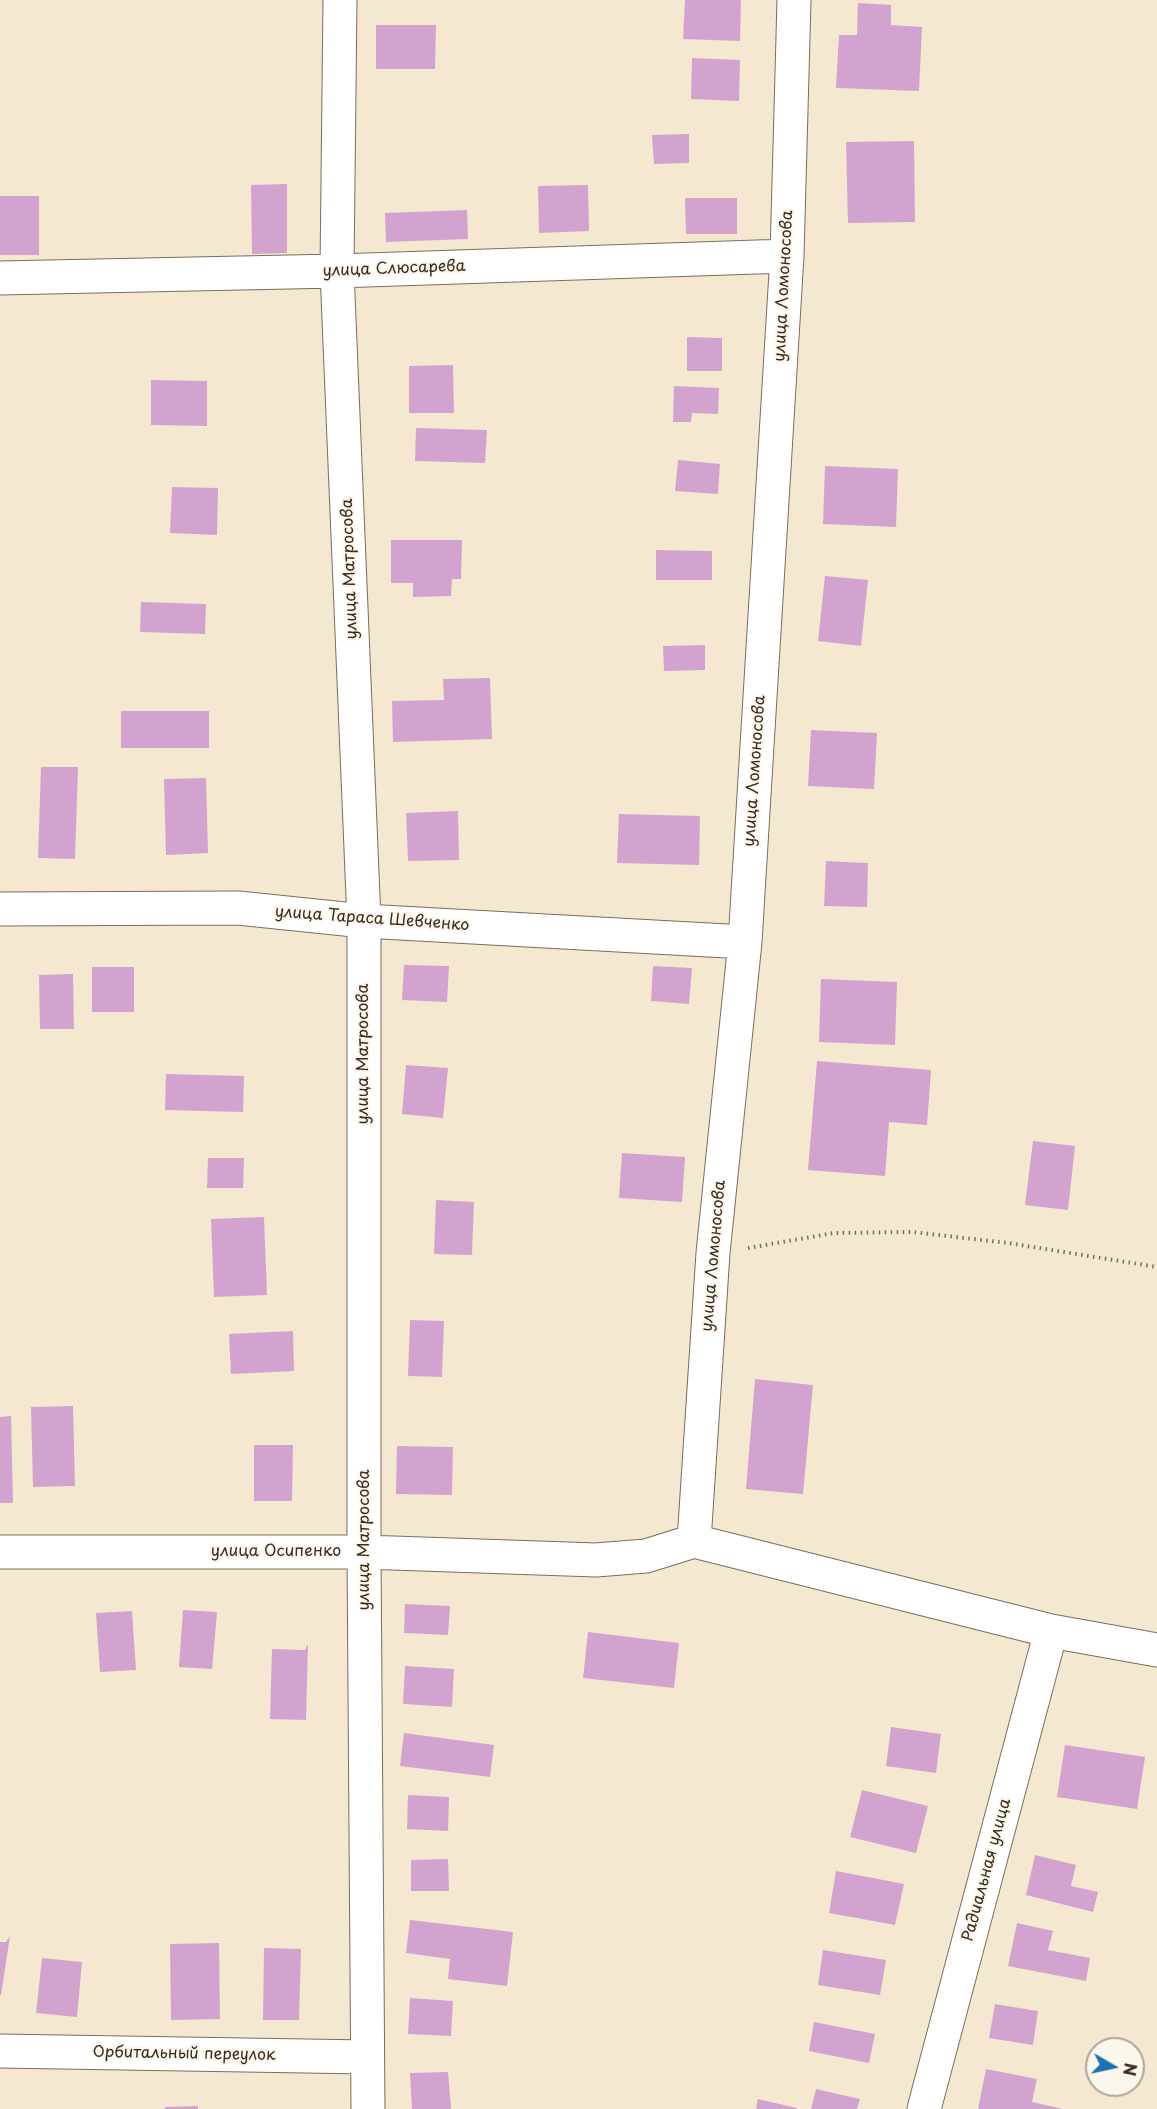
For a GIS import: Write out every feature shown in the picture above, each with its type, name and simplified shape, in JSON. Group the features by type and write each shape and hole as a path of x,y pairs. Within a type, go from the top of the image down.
{"street":[{"name":"улица Матросова","path":"340,0 337,271 364,921 364,1552 368,2109"},
{"name":"улица Ломоносова","path":"694,1541 713,1253 745,942 787,256 794,0"},
{"name":"улица Слюсарева","path":"0,278 337,271 787,256"},
{"name":"улица Тараса Шевченко","path":"0,909 238,908 364,921 745,942"},
{"name":"улица Осипенко","path":"0,1552 364,1552 596,1560 646,1556 694,1541"},
{"path":"694,1541 1051,1630 1157,1650"},
{"name":"Радиальная улица","path":"924,2109 1051,1630"},
{"name":"Орбитальный переулок","path":"0,2051 367,2057"}],"path":[{"path":"713,1253 834,1233 914,1232 1008,1243 1157,1267"}],"building":[{"path":"685,0 741,0 740,41 683,39"},
{"path":"858,3 891,5 891,25 922,27 919,91 836,88 839,35 857,35"},
{"path":"376,25 436,25 435,69 376,69"},
{"path":"692,58 740,60 739,101 691,99"},
{"path":"689,134 689,163 654,164 652,135"},
{"path":"914,141 915,222 848,223 846,142"},
{"path":"287,184 287,253 252,254 251,185"},
{"path":"588,185 589,231 539,233 538,186"},
{"path":"0,196 39,196 39,255 0,255"},
{"path":"685,198 737,198 737,234 686,234"},
{"path":"467,210 468,239 386,242 385,213"},
{"path":"687,337 722,338 722,371 687,371"},
{"path":"453,365 454,413 409,413 409,366"},
{"path":"151,380 207,381 207,426 151,425"},
{"path":"674,386 719,388 718,414 692,413 691,422 673,422"},
{"path":"416,428 487,430 485,463 415,461"},
{"path":"678,460 720,464 718,494 675,491"},
{"path":"825,466 898,469 896,527 823,524"},
{"path":"172,487 218,488 217,535 170,533"},
{"path":"391,540 462,540 461,579 452,579 451,596 413,597 413,583 391,583"},
{"path":"656,550 712,551 712,580 656,580"},
{"path":"825,576 868,580 861,646 818,641"},
{"path":"141,602 206,604 205,634 140,632"},
{"path":"705,645 705,670 664,671 663,646"},
{"path":"490,678 492,739 393,742 392,701 444,700 443,679"},
{"path":"121,711 209,711 209,748 121,748"},
{"path":"811,730 877,733 874,789 808,786"},
{"path":"41,767 78,767 75,859 38,858"},
{"path":"206,778 208,853 166,855 164,779"},
{"path":"458,811 459,860 408,861 406,813"},
{"path":"619,814 700,816 699,865 617,863"},
{"path":"826,861 868,863 867,907 824,906"},
{"path":"404,965 449,966 447,1002 402,1000"},
{"path":"653,966 692,968 689,1004 651,1001"},
{"path":"92,967 134,967 134,1012 92,1012"},
{"path":"73,974 74,1029 40,1029 39,975"},
{"path":"821,979 897,982 895,1045 819,1042"},
{"path":"817,1061 931,1070 927,1125 889,1122 885,1176 808,1170"},
{"path":"406,1065 448,1068 443,1118 402,1114"},
{"path":"166,1074 244,1076 243,1112 165,1110"},
{"path":"1033,1141 1075,1146 1068,1210 1025,1205"},
{"path":"622,1153 685,1157 682,1202 619,1198"},
{"path":"208,1158 244,1158 243,1188 207,1188"},
{"path":"436,1200 474,1202 472,1255 434,1254"},
{"path":"264,1217 267,1295 214,1297 211,1219"},
{"path":"410,1320 444,1321 442,1377 408,1376"},
{"path":"293,1331 294,1371 231,1374 229,1334"},
{"path":"755,1379 813,1385 803,1494 746,1489"},
{"path":"73,1406 75,1486 33,1487 31,1407"},
{"path":"11,1416 13,1503 0,1503 0,1417"},
{"path":"254,1445 293,1445 292,1501 254,1501"},
{"path":"397,1446 453,1447 452,1495 396,1494"},
{"path":"405,1604 450,1606 448,1635 404,1633"},
{"path":"183,1610 217,1612 212,1669 179,1667"},
{"path":"132,1611 136,1670 100,1672 96,1613"},
{"path":"588,1632 679,1643 674,1688 583,1678"},
{"path":"308,1644 306,1720 270,1719 272,1649 305,1650"},
{"path":"405,1666 454,1669 452,1707 403,1704"},
{"path":"891,1727 941,1734 936,1773 886,1766"},
{"path":"404,1733 494,1745 490,1777 400,1766"},
{"path":"1065,1745 1145,1757 1137,1809 1057,1797"},
{"path":"862,1790 928,1806 916,1853 850,1837"},
{"path":"408,1795 449,1797 448,1831 407,1829"},
{"path":"1035,1855 1076,1865 1071,1886 1098,1892 1093,1912 1026,1895"},
{"path":"448,1859 449,1891 411,1891 411,1860"},
{"path":"836,1871 904,1884 895,1925 829,1913"},
{"path":"410,1920 513,1932 507,1986 448,1979 450,1959 406,1953"},
{"path":"1017,1923 1053,1931 1048,1950 1090,1958 1086,1981 1008,1966"},
{"path":"10,1936 0,1995 0,1942 6,1942"},
{"path":"219,1943 220,2019 171,2020 170,1944"},
{"path":"264,1948 301,1949 299,2020 263,2020"},
{"path":"823,1950 886,1960 880,1995 818,1985"},
{"path":"42,1958 82,1962 77,2017 36,2013"},
{"path":"410,1998 453,2001 451,2036 408,2034"},
{"path":"995,2004 1038,2011 1033,2045 989,2038"},
{"path":"814,2022 875,2034 869,2063 809,2051"},
{"path":"986,2069 1037,2079 1032,2102 1063,2109 978,2109"},
{"path":"448,2072 451,2109 412,2109 410,2073"},
{"path":"816,2089 860,2099 857,2109 811,2109"},
{"path":"758,2099 797,2108 797,2109 756,2109"},
{"path":"198,2106 198,2109 165,2109 165,2107"}]}
